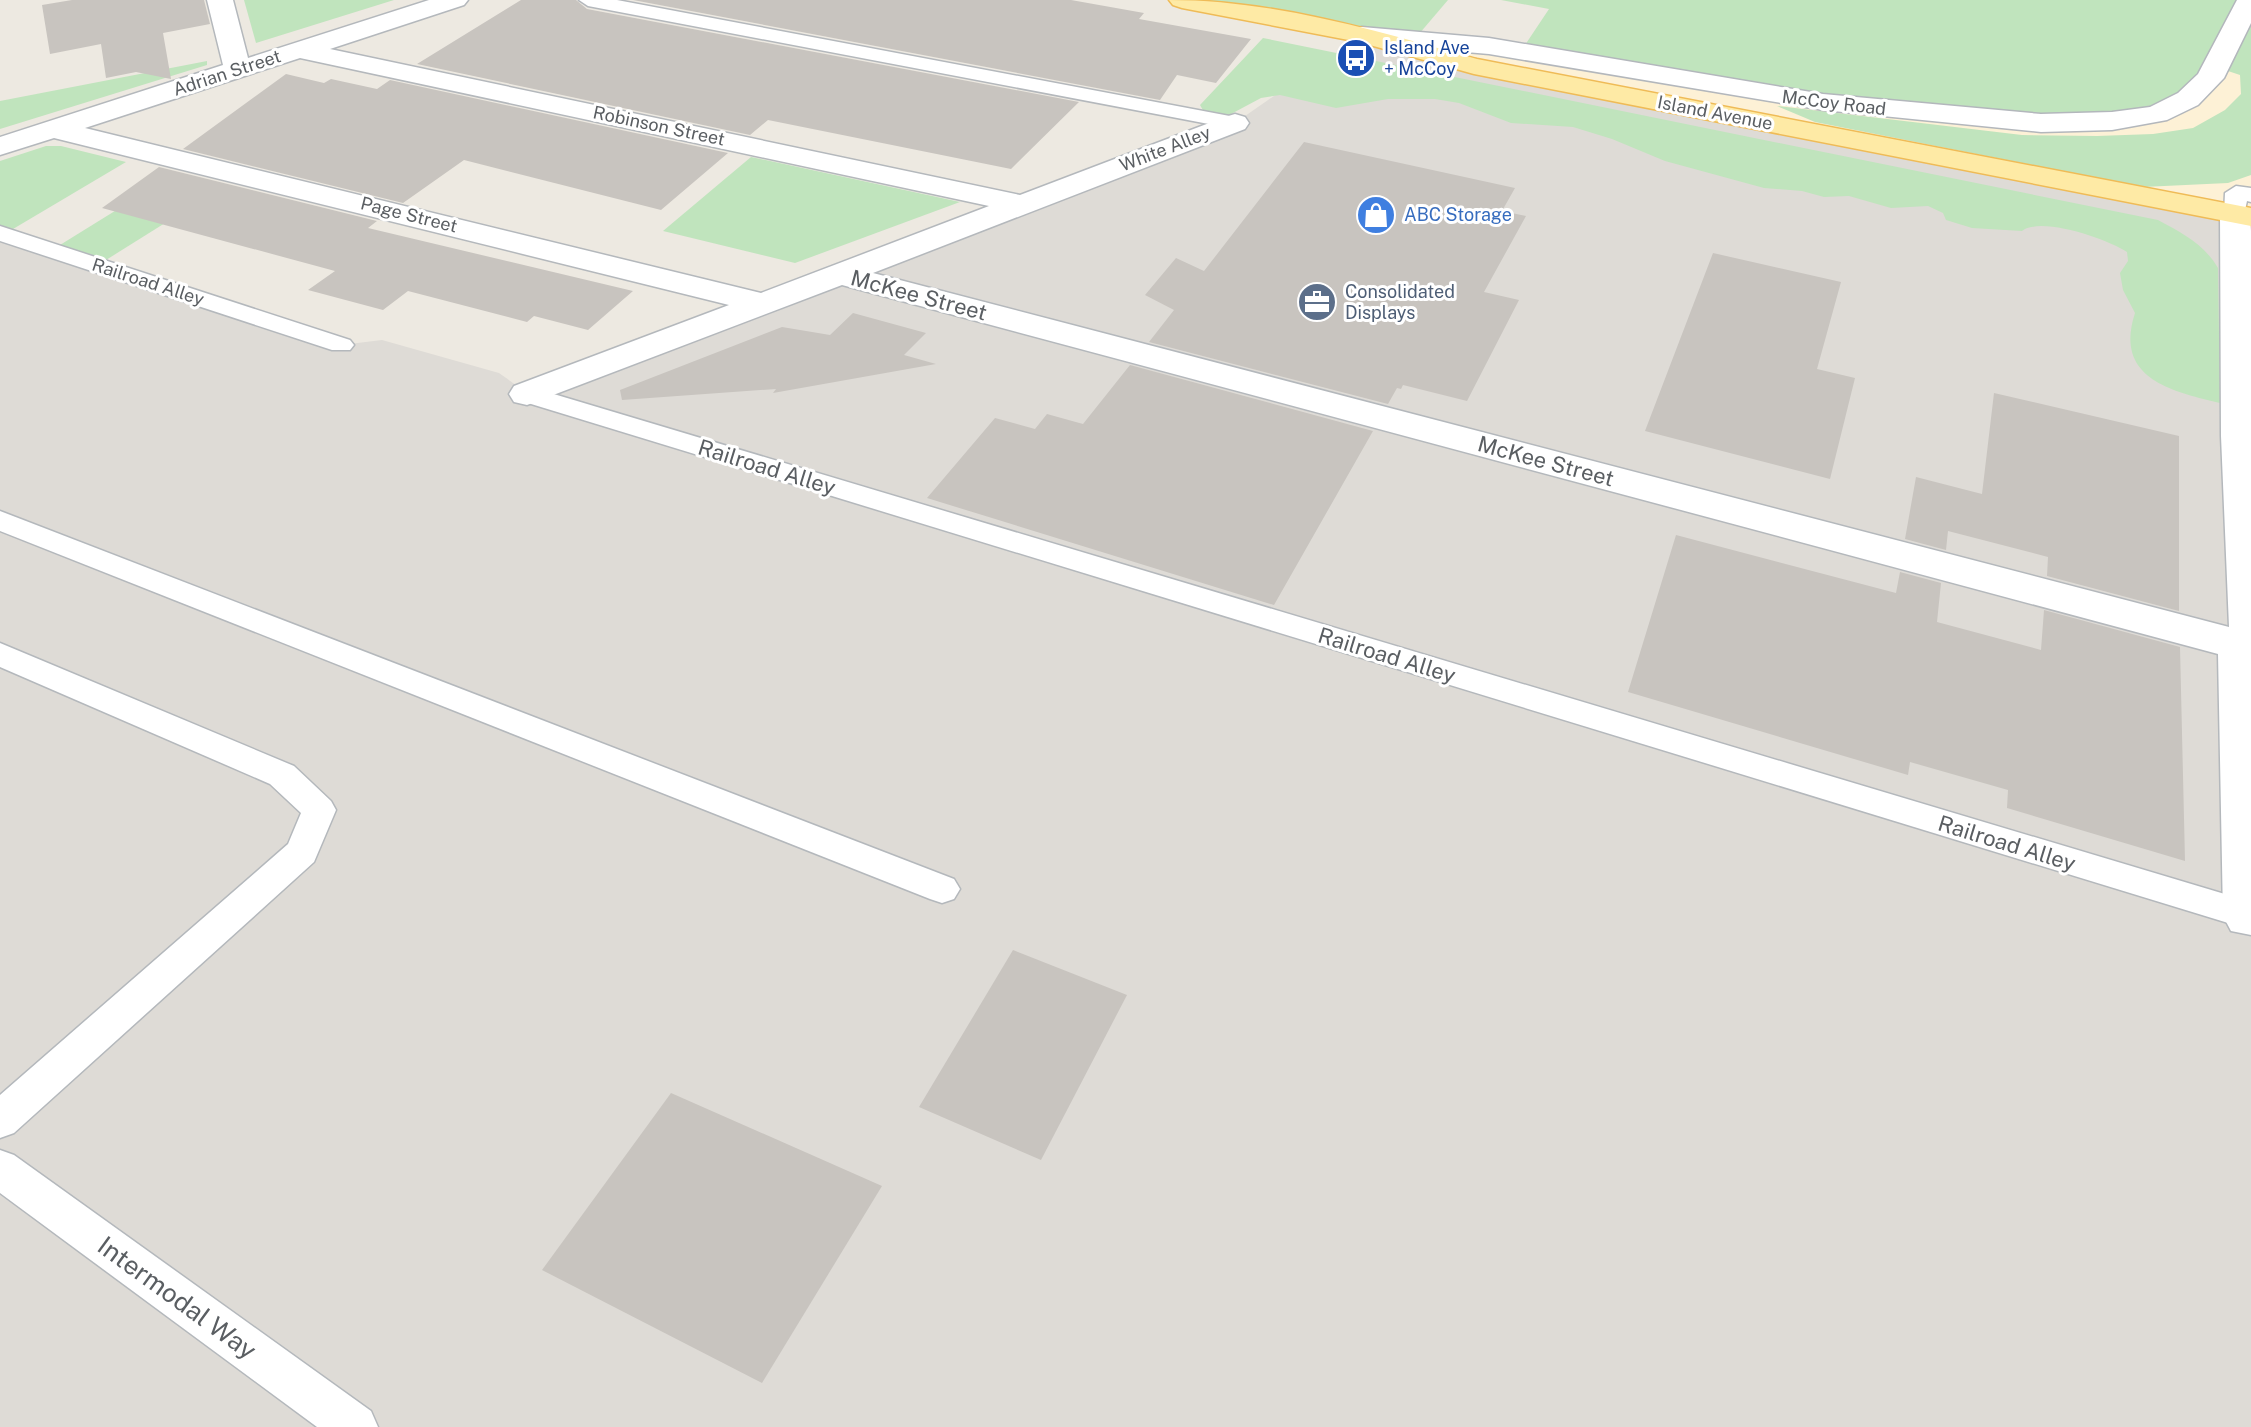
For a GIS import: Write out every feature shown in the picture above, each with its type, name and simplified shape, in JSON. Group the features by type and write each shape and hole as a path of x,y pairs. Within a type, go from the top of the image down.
{"main road":[{"name":"Island Avenue","path":"1182,0 1362,35 1488,68 2246,209"}],"street":[{"path":"220,0 238,70"},
{"name":"Adrian Street","path":"0,146 455,0"},
{"name":"McCoy Road","path":"1362,35 1489,46 1823,102 2041,123 2112,121 2157,114 2188,99 2210,78 2250,0"},
{"name":"Robinson Street","path":"299,50 1020,204"},
{"name":"White Alley","path":"527,394 1235,123"},
{"name":"Page Street","path":"53,129 765,304"},
{"path":"2246,209 2248,916"},
{"name":"McKee Street","path":"840,274 2247,643"}],"lane":[{"name":"White Alley","path":"588,0 1235,123"},
{"name":"Railroad Alley","path":"0,233 341,345"},
{"name":"Railroad Alley","path":"527,394 2248,916"},
{"path":"0,520 942,889"},
{"path":"0,654 282,775 319,810 302,852 0,1120"},
{"name":"Intermodal Way","path":"0,1169 355,1427"}],"shaded area":[{"path":"2251,0 2251,217 1581,87 1362,35 1489,46"},
{"path":"1362,35 1474,66 2251,217 2251,1427 0,1427 0,233 341,345 382,340 499,373 527,393 1235,123"}],"green space":[{"path":"244,0 394,0 256,43"},
{"path":"1204,0 1448,0 1419,34 1365,30"},
{"path":"1501,0 2251,2 2215,68 2159,106 2073,121 1941,112 1523,48 1549,9"},
{"path":"2251,18 2251,175 2228,183 2143,187 1815,122 1777,106 2022,135 2153,134 2193,128 2225,110 2241,94 2240,75 2222,69"},
{"path":"1263,38 2158,220 2199,246 2218,268 2220,403 2165,386 2150,378 2139,366 2132,352 2130,335 2135,313 2123,290 2120,273 2128,261 2127,252 2105,241 2044,226 2022,231 1972,228 1946,220 1943,213 1928,206 1891,208 1849,196 1824,197 1802,191 1764,188 1665,161 1573,127 1511,123 1459,103 1435,99 1388,99 1336,108 1280,95 1261,98 1231,114 1217,116 1204,112 1200,105"},
{"path":"207,61 207,65 0,129 0,101"},
{"path":"46,146 61,146 126,162 13,229 0,225 0,161"},
{"path":"751,157 960,202 795,263 663,231"},
{"path":"173,175 221,188 106,260 60,245"}],"building":[{"path":"72,0 204,0 210,24 163,33 171,79 136,72 106,78 101,44 50,54 42,5"},
{"path":"521,0 576,0 587,9 1079,102 1011,169 768,120 750,135 417,64"},
{"path":"633,0 1071,0 1144,13 1139,19 1251,39 1216,83 1177,75 1160,100"},
{"path":"286,74 324,83 331,79 377,89 390,80 728,153 661,210 464,160 403,203 183,149"},
{"path":"1304,142 1515,188 1502,211 1526,216 1484,292 1519,300 1467,401 1403,385 1401,389 1397,388 1388,404 1149,342 1174,310 1145,295 1176,258 1204,271"},
{"path":"159,167 377,221 368,228 633,291 588,330 534,316 527,322 408,291 383,310 308,290 335,271 102,208"},
{"path":"1713,253 1841,282 1817,369 1855,378 1830,479 1645,431"},
{"path":"853,313 926,333 904,355 936,364 773,393 776,389 622,400 620,390 782,327 830,335"},
{"path":"1130,365 1373,431 1274,605 927,498 995,418 1035,429 1047,414 1083,424"},
{"path":"1994,393 2179,436 2179,611 2047,576 2048,557 1948,531 1946,550 1905,539 1916,477 1982,494"},
{"path":"1676,535 1896,593 1900,572 1941,583 1937,622 2041,650 2044,610 2180,647 2185,861 2007,808 2008,790 1910,762 1908,775 1628,692"},
{"path":"1013,950 1127,995 1041,1160 919,1107"},
{"path":"671,1093 882,1186 762,1383 542,1270"}],"place":[{"name":"Island Ave + McCoy","path":"1356,58"},
{"name":"ABC Storage","path":"1376,215"},
{"name":"Consolidated Displays","path":"1317,302"}]}
